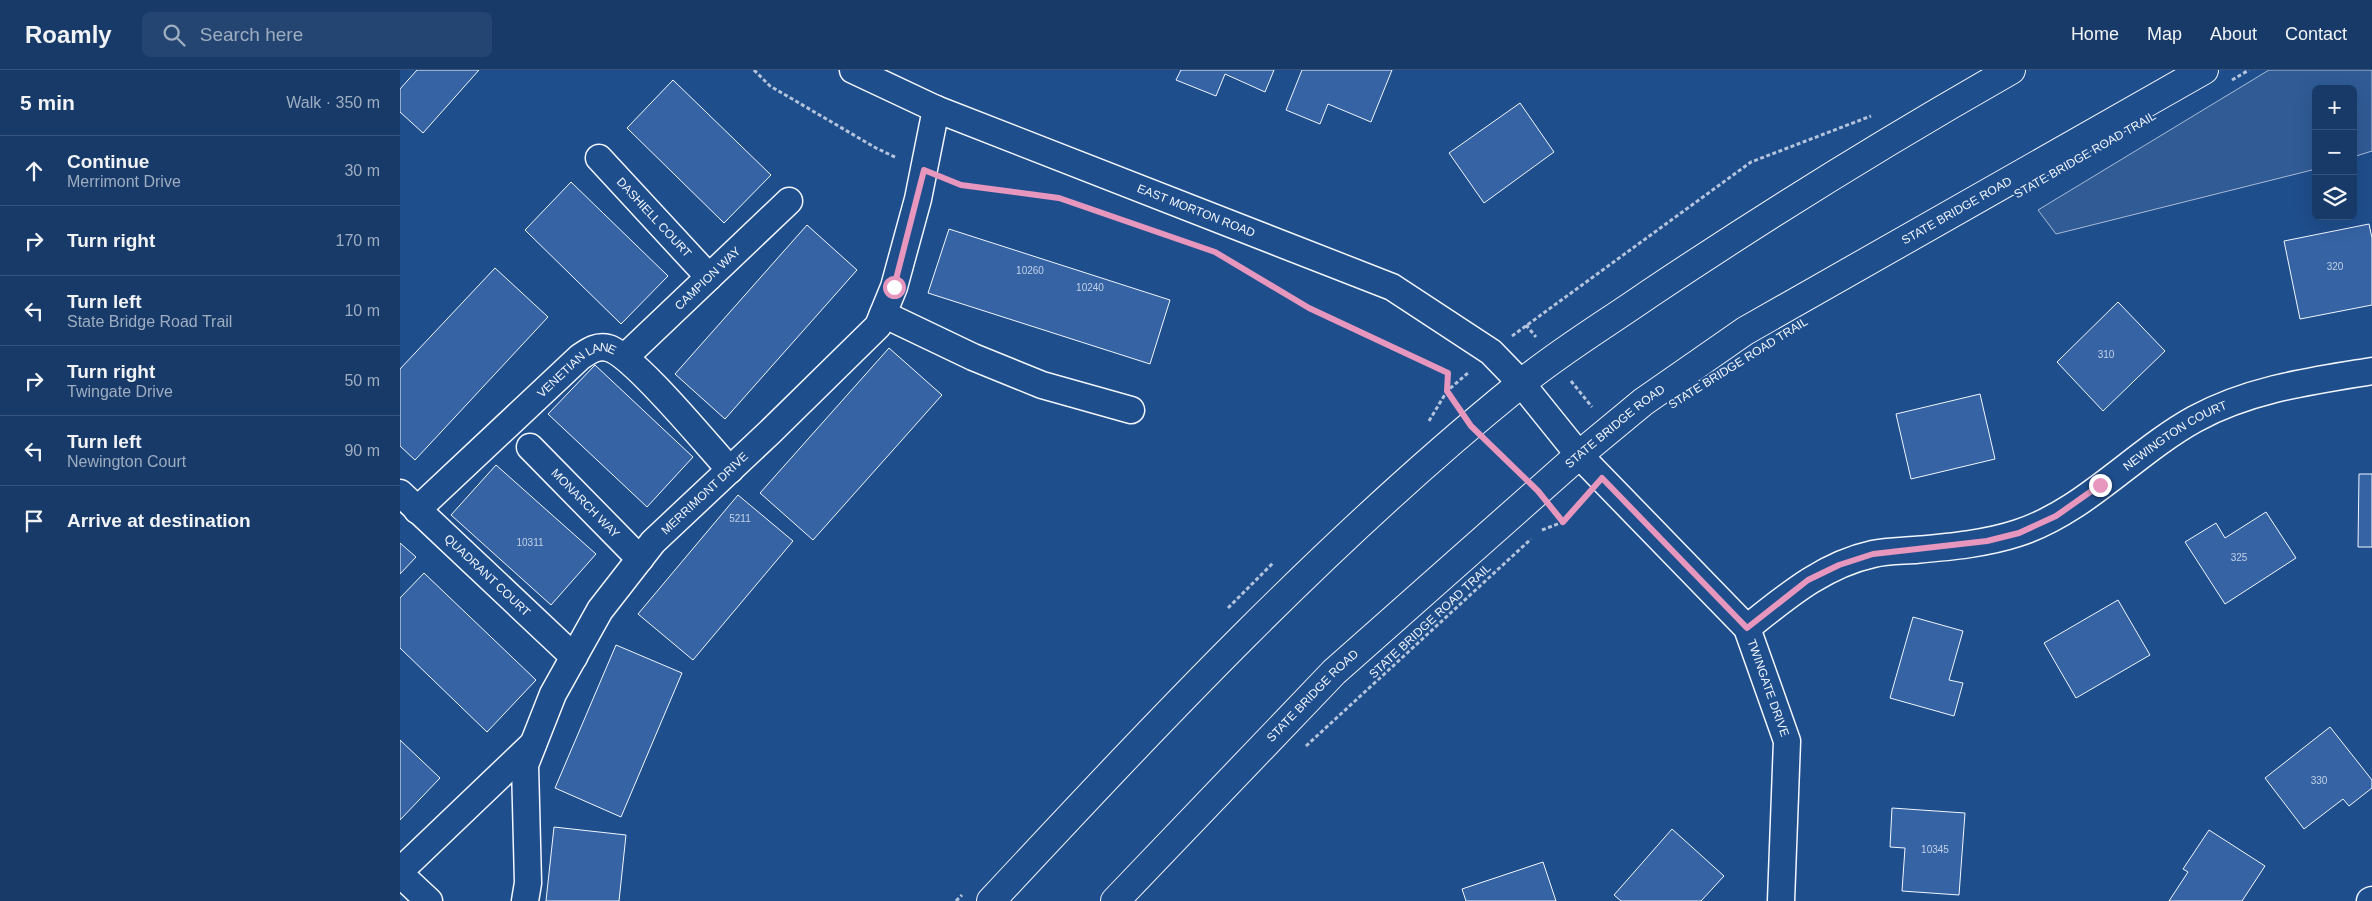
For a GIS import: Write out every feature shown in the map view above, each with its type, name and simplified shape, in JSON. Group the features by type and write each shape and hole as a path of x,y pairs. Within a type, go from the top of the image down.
{"highway":[{"path":"991,901 1164,716 1258,620 1471,426 1521,383 1710,254 1914,125 2011,70"},
{"name":"STATE BRIDGE ROAD","path":"1116,901 1334,672 1579,455 1643,402 1745,331 2213,77"}],"street":[{"name":"EAST MORTON ROAD","path":"853,70 936,109 1392,287 1491,352 1521,383"},
{"name":"MERRIMONT DRIVE","path":"525,901 528,883 524,765 553,694 600,610 653,542 878,326 894,287 924,170 936,109"},
{"name":"DASHIELL COURT","path":"599,158 709,277"},
{"name":"CAMPION WAY","path":"625,357 789,201"},
{"path":"883,314 973,357 1042,385 1131,410"},
{"name":"VENETIAN LANE","path":"409,501 580,357 596,347 609,348 625,357 653,384 730,470"},
{"name":"NEWINGTON COURT","path":"1747,628 1808,580 1839,565 1873,554 1987,541 2019,533 2049,519 2194,419 2235,400 2279,386 2372,371"},
{"name":"TWINGATE DRIVE","path":"1521,383 1579,455 1747,628 1787,741 1780,901"},
{"name":"MONARCH WAY","path":"530,447 640,558"},
{"name":"QUADRANT COURT","path":"409,501 574,657"},
{"path":"429,901 400,872 533,744"}],"path":[{"path":"754,70 770,86 778,91 876,148 924,170 961,185 1059,198 1215,252 1309,308 1448,373 1447,391 1471,426 1538,491 1563,522"},
{"path":"2213,77 2249,70"},
{"path":"1526,326 1610,430"},
{"name":"STATE BRIDGE ROAD TRAIL","path":"1301,752 1542,529 1563,522 1602,478"}],"shaded area":[{"path":"2269,70 2372,70 2372,151 2357,156 2357,85 2312,85 2312,170 2056,234 2038,210"}],"building":[{"path":"417,70 479,70 423,133 400,112 400,89"},
{"path":"1181,70 1274,70 1265,92 1225,74 1216,96 1176,80"},
{"path":"1302,70 1392,70 1371,122 1328,104 1320,124 1286,110"},
{"path":"673,80 771,175 724,223 627,128"},
{"path":"1520,103 1554,152 1484,203 1449,153"},
{"path":"571,182 668,276 621,324 525,230"},
{"path":"2369,224 2372,238 2372,305 2300,319 2284,241"},
{"path":"807,225 857,270 725,419 675,374"},
{"path":"949,229 1170,300 1150,364 928,293"},
{"path":"495,268 548,317 415,460 400,446 400,369"},
{"path":"2118,302 2165,351 2103,411 2057,362"},
{"path":"889,348 942,395 813,540 760,493"},
{"path":"595,365 693,457 647,507 548,414"},
{"path":"1980,394 1995,459 1911,479 1896,414"},
{"path":"496,465 596,554 551,605 451,515"},
{"path":"2359,474 2372,474 2372,547 2358,547"},
{"path":"738,495 793,541 693,660 638,614"},
{"path":"2266,512 2296,558 2225,604 2185,542 2216,523 2225,538"},
{"path":"400,543 416,557 400,574"},
{"path":"424,573 536,680 487,732 400,648 400,598"},
{"path":"2118,600 2150,655 2076,698 2044,643"},
{"path":"1913,617 1963,631 1949,680 1963,683 1954,716 1890,698"},
{"path":"616,645 682,673 621,817 555,788"},
{"path":"2330,727 2372,780 2372,788 2349,806 2343,799 2304,829 2265,778"},
{"path":"400,740 440,778 400,820"},
{"path":"1892,808 1965,813 1959,895 1902,891 1905,848 1890,847"},
{"path":"554,827 626,835 619,901 546,901"},
{"path":"1672,829 1724,876 1701,901 1621,901 1614,895"},
{"path":"2209,830 2265,866 2242,901 2169,901 2188,872 2183,869"},
{"path":"1543,862 1556,901 1466,901 1462,889"}],"route":[{"path":"894,287 924,170 961,185 1059,198 1215,252 1309,308 1448,373 1447,391 1471,426 1538,491 1563,522 1602,478 1747,628 1808,580 1839,565 1873,554 1987,541 2019,533 2056,516 2100,485"}]}
